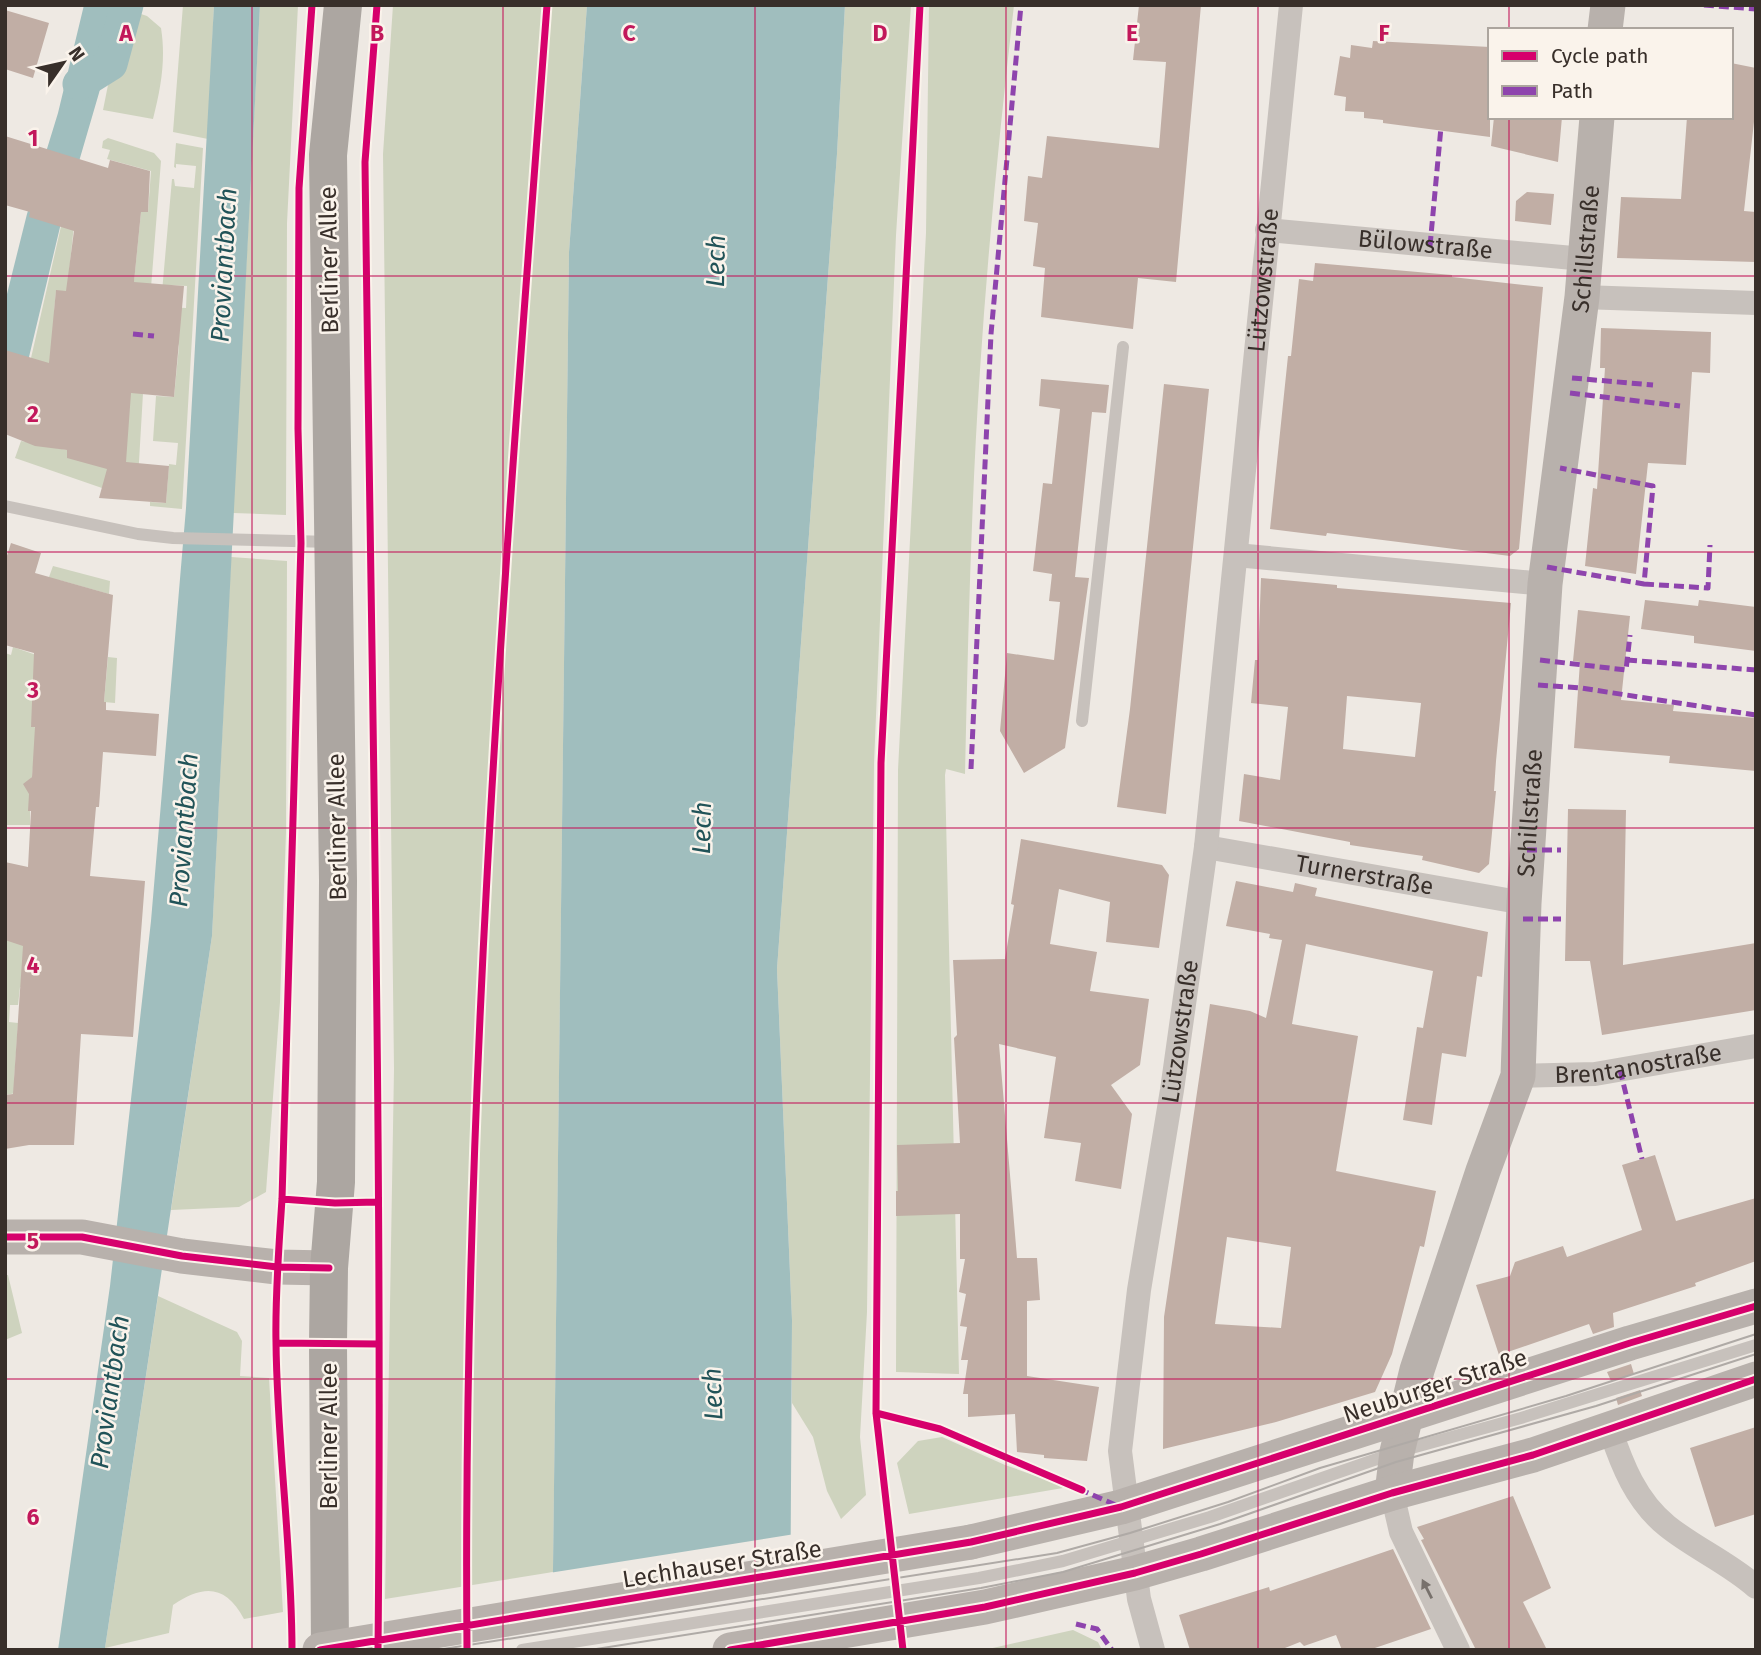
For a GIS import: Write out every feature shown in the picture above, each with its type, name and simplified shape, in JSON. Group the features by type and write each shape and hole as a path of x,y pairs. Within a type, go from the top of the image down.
{"main road":[{"name":"Berliner Allee","path":"330,1650 329,1268 336,1182 338,894 328,155 343,5"}],"street":[{"name":"Lützowstraße","path":"1153,1650 1139,1599 1120,1451 1139,1290 1172,1090 1206,846 1291,5"},
{"path":"1605,28 1608,5"},
{"name":"Schillstraße","path":"1392,1493 1397,1452 1417,1370 1518,1076 1524,903 1545,584 1582,298 1597,119"},
{"name":"Bülowstraße","path":"1267,230 1584,258"},
{"path":"1582,298 1756,303"},
{"path":"1236,555 1545,584"},
{"name":"Turnerstraße","path":"1206,846 1524,903"},
{"name":"Brentanostraße","path":"1518,1076 1595,1074 1756,1046"},
{"path":"5,1237 82,1237 182,1256 277,1267 329,1268"},
{"name":"Neuburger Straße","path":"1127,1504 1643,1339 1756,1307"},
{"path":"730,1650 1133,1556 1201,1554 1392,1493 1533,1455 1756,1379"},
{"path":"1610,1429 1625,1472 1642,1499 1666,1525 1756,1587"},
{"path":"1392,1493 1401,1532 1458,1650"},
{"name":"Lechhauser Straße","path":"320,1650 971,1542 1127,1504"}],"lane":[{"path":"1082,721 1123,347"},
{"path":"5,506 138,534 173,538 333,542"},
{"path":"1133,1556 1210,1517 1397,1452 1521,1418 1756,1345"},
{"path":"522,1650 982,1592"}],"green space":[{"path":"183,5 214,5 208,139 173,132"},
{"path":"260,5 298,5 287,223 286,515 233,513"},
{"path":"393,5 587,5 569,252 553,1572 385,1599 394,1069 383,154"},
{"path":"845,5 911,5 896,235 874,764 867,1312 860,1437 866,1495 841,1519 827,1491 813,1437 792,1403 792,1320 777,969 837,154"},
{"path":"929,5 1014,5 980,370 972,522 965,774 946,769 945,775 959,1374 896,1372 898,770 926,233"},
{"path":"132,11 147,16 161,28 162,74 153,119 103,110 108,85 117,73"},
{"path":"108,138 154,153 161,161 149,313 131,311 141,212 148,212 151,171 107,159 110,150 102,148 103,141"},
{"path":"176,143 203,148 182,509 150,506 150,502 166,503 169,464 176,465 178,443 153,441 156,396 174,397 179,346 166,307 186,308 187,286 168,285 162,292 172,179 175,186 194,188 196,166 176,164 176,168 174,167"},
{"path":"62,222 74,225 67,292 56,291 54,312 62,379 31,358"},
{"path":"133,358 145,359 137,496 102,488 15,458 21,441 67,450 127,435"},
{"path":"231,557 287,561 286,832 280,1002 266,1192 239,1207 171,1210 212,936"},
{"path":"53,566 110,581 109,594 59,580 45,588"},
{"path":"13,647 42,657 32,684 32,699 40,700 31,726 37,728 32,777 25,785 30,793 30,825 5,825 5,653 11,655"},
{"path":"108,657 117,658 115,703 104,702"},
{"path":"5,940 33,940 30,988 20,987 18,1005 10,1005 9,1022 18,1023 14,1082 22,1092 5,1095"},
{"path":"5,1275 8,1275 22,1333 5,1340"},
{"path":"158,1296 237,1332 242,1341 240,1376 269,1378 283,1612 244,1619 222,1594 204,1591 173,1605 169,1633 105,1648"},
{"path":"942,1437 1063,1488 909,1514 897,1463 918,1441"},
{"path":"1073,1630 1098,1642 1102,1650 984,1650"}],"water":[{"path":"84,5 121,5 99,93 61,223 29,357 5,432 5,302 27,214 58,113"},
{"name":"Proviantbach","path":"214,5 260,5 212,936 105,1648 58,1650 110,1286 151,921 186,508"},
{"name":"Lech","path":"587,5 845,5 837,154 777,969 792,1320 790,1650 552,1650 569,252"}],"pier":[{"path":"795,1534 794,1650 549,1650 549,1573"}],"building":[{"path":"1139,5 1201,5 1176,282 1138,278 1133,329 1041,317 1045,268 1033,266 1038,223 1024,221 1028,176 1042,178 1047,136 1159,148 1166,62 1133,60"},
{"path":"5,10 49,23 33,78 5,69"},
{"path":"1373,41 1488,47 1490,137 1383,123 1383,120 1364,118 1364,112 1345,111 1346,97 1334,95 1340,56 1350,58 1351,45 1372,48"},
{"path":"1733,63 1756,68 1756,104 1744,211 1756,212 1756,262 1617,258 1621,197 1681,199 1687,119 1733,119"},
{"path":"1494,119 1562,119 1558,162 1491,146"},
{"path":"5,136 108,168 110,160 150,171 148,212 141,212 134,282 184,286 174,397 131,393 126,462 169,466 166,503 99,498 107,469 67,458 67,450 35,446 5,434 5,350 49,363 56,290 66,291 74,231 29,217 30,212 5,205"},
{"path":"1527,192 1554,194 1551,225 1515,221 1516,201"},
{"path":"1315,263 1452,275 1543,287 1519,549 1510,556 1327,533 1326,536 1270,529 1299,279 1313,281"},
{"path":"1601,328 1711,332 1710,373 1692,372 1686,465 1648,463 1636,574 1585,566 1593,488 1597,489 1605,368 1600,368"},
{"path":"1041,379 1109,385 1106,413 1092,412 1075,577 1089,578 1065,748 1024,773 1000,731 1007,653 1054,660 1060,602 1049,601 1052,574 1033,571 1043,483 1052,484 1060,409 1039,406"},
{"path":"1164,384 1209,389 1166,814 1117,807"},
{"path":"11,543 41,553 35,573 113,595 104,702 106,710 159,714 156,756 103,752 90,876 145,881 133,1037 81,1034 74,1145 29,1145 5,1149 5,1095 13,1094 23,946 5,940 5,862 28,867 31,811 28,811 29,794 23,784 32,777 35,727 31,727 34,653 5,645 5,562"},
{"path":"1261,578 1337,585 1337,588 1511,603 1489,864 1479,873 1422,860 1423,856 1350,845 1350,842 1239,821 1244,774 1280,780 1288,707 1251,703 1255,660 1258,660","holes":["1347,696 1421,703 1415,757 1343,749"]},
{"path":"1645,600 1698,606 1699,600 1756,607 1756,651 1694,643 1694,636 1641,629"},
{"path":"1578,610 1630,616 1621,700 1674,705 1673,711 1756,718 1756,771 1669,763 1670,756 1574,748 1580,662 1573,661"},
{"path":"1568,809 1626,810 1623,965 1756,943 1756,1010 1602,1035 1590,961 1565,961"},
{"path":"1021,839 1162,865 1169,875 1159,948 1106,942 1110,902 1059,889 1050,944 1097,952 1090,991 1149,999 1140,1065 1111,1085 1132,1114 1121,1189 1075,1181 1081,1143 1044,1138 1056,1057 999,1044 1017,1258 1037,1258 1040,1300 1027,1301 1027,1376 1099,1387 1087,1461 1044,1458 1044,1455 1017,1452 1015,1414 968,1417 968,1394 963,1394 968,1360 961,1360 967,1327 960,1326 966,1294 959,1292 965,1259 960,1259 960,1214 896,1216 897,1145 960,1143 953,960 1005,959"},
{"path":"1236,881 1293,892 1295,883 1317,888 1315,896 1488,932 1482,977 1477,976 1466,1057 1442,1053 1432,1125 1403,1120 1417,1027 1423,1028 1433,971 1306,944 1292,1024 1358,1036 1336,1171 1436,1191 1424,1247 1420,1246 1392,1354 1375,1392 1276,1422 1163,1449 1164,1317 1210,1004 1250,1011 1266,1018 1282,940 1269,938 1270,934 1226,926","holes":["1227,1237 1291,1247 1281,1328 1215,1324"]},
{"path":"1655,1155 1676,1221 1756,1198 1756,1261 1695,1283 1696,1286 1613,1313 1614,1327 1593,1334 1589,1324 1499,1355 1476,1285 1510,1276 1515,1262 1563,1246 1567,1257 1642,1230 1622,1165"},
{"path":"1631,1364 1634,1374 1611,1381 1607,1372"},
{"path":"1640,1390 1642,1396 1618,1405 1616,1398"},
{"path":"1756,1427 1756,1514 1715,1527 1690,1448"},
{"path":"1513,1496 1551,1588 1523,1602 1547,1650 1476,1650 1417,1527"},
{"path":"1393,1549 1431,1629 1369,1650 1342,1650 1336,1635 1304,1646 1300,1642 1280,1650 1190,1650 1179,1615 1269,1587 1270,1591"}],"waterway":[{"path":"79,84 111,64 127,5"}],"tram line":[{"path":"437,1650 1057,1553 1130,1533 1228,1502 1320,1468 1566,1396 1756,1334"},
{"path":"590,1650 981,1588 1063,1572 1220,1524 1396,1462 1596,1406 1756,1354"}],"marked path":[{"path":"971,769 991,334 1021,5"},
{"path":"1704,5 1756,9"},
{"path":"1430,246 1441,127"},
{"path":"133,334 154,336"},
{"path":"1572,378 1653,385"},
{"path":"1570,393 1680,406"},
{"path":"1547,567 1644,584 1653,486 1560,468"},
{"path":"1644,584 1708,588 1710,545"},
{"path":"1540,660 1626,670 1630,635"},
{"path":"1627,660 1756,670"},
{"path":"1538,685 1581,688 1756,715"},
{"path":"1527,850 1561,850"},
{"path":"1523,919 1561,919"},
{"path":"1620,1070 1642,1159"},
{"path":"1079,1489 1120,1507"},
{"path":"1076,1624 1097,1629 1112,1650"}],"cycle path":[{"path":"292,1650 276,1324 301,543 298,429 299,188 312,5"},
{"path":"377,5 365,162 378,1092 378,1650"},
{"path":"467,1650 467,1444 479,1032 502,621 547,5"},
{"path":"903,1650 876,1413 881,763 920,5"},
{"path":"282,1199 335,1203 377,1202"},
{"path":"5,1237 82,1237 182,1256 277,1267 329,1268"},
{"path":"320,1650 971,1542 1121,1507 1630,1343 1756,1306"},
{"path":"276,1343 378,1344"},
{"path":"730,1650 985,1607 1135,1573 1392,1493 1533,1455 1756,1379"},
{"path":"876,1413 940,1429 1082,1490"}]}
